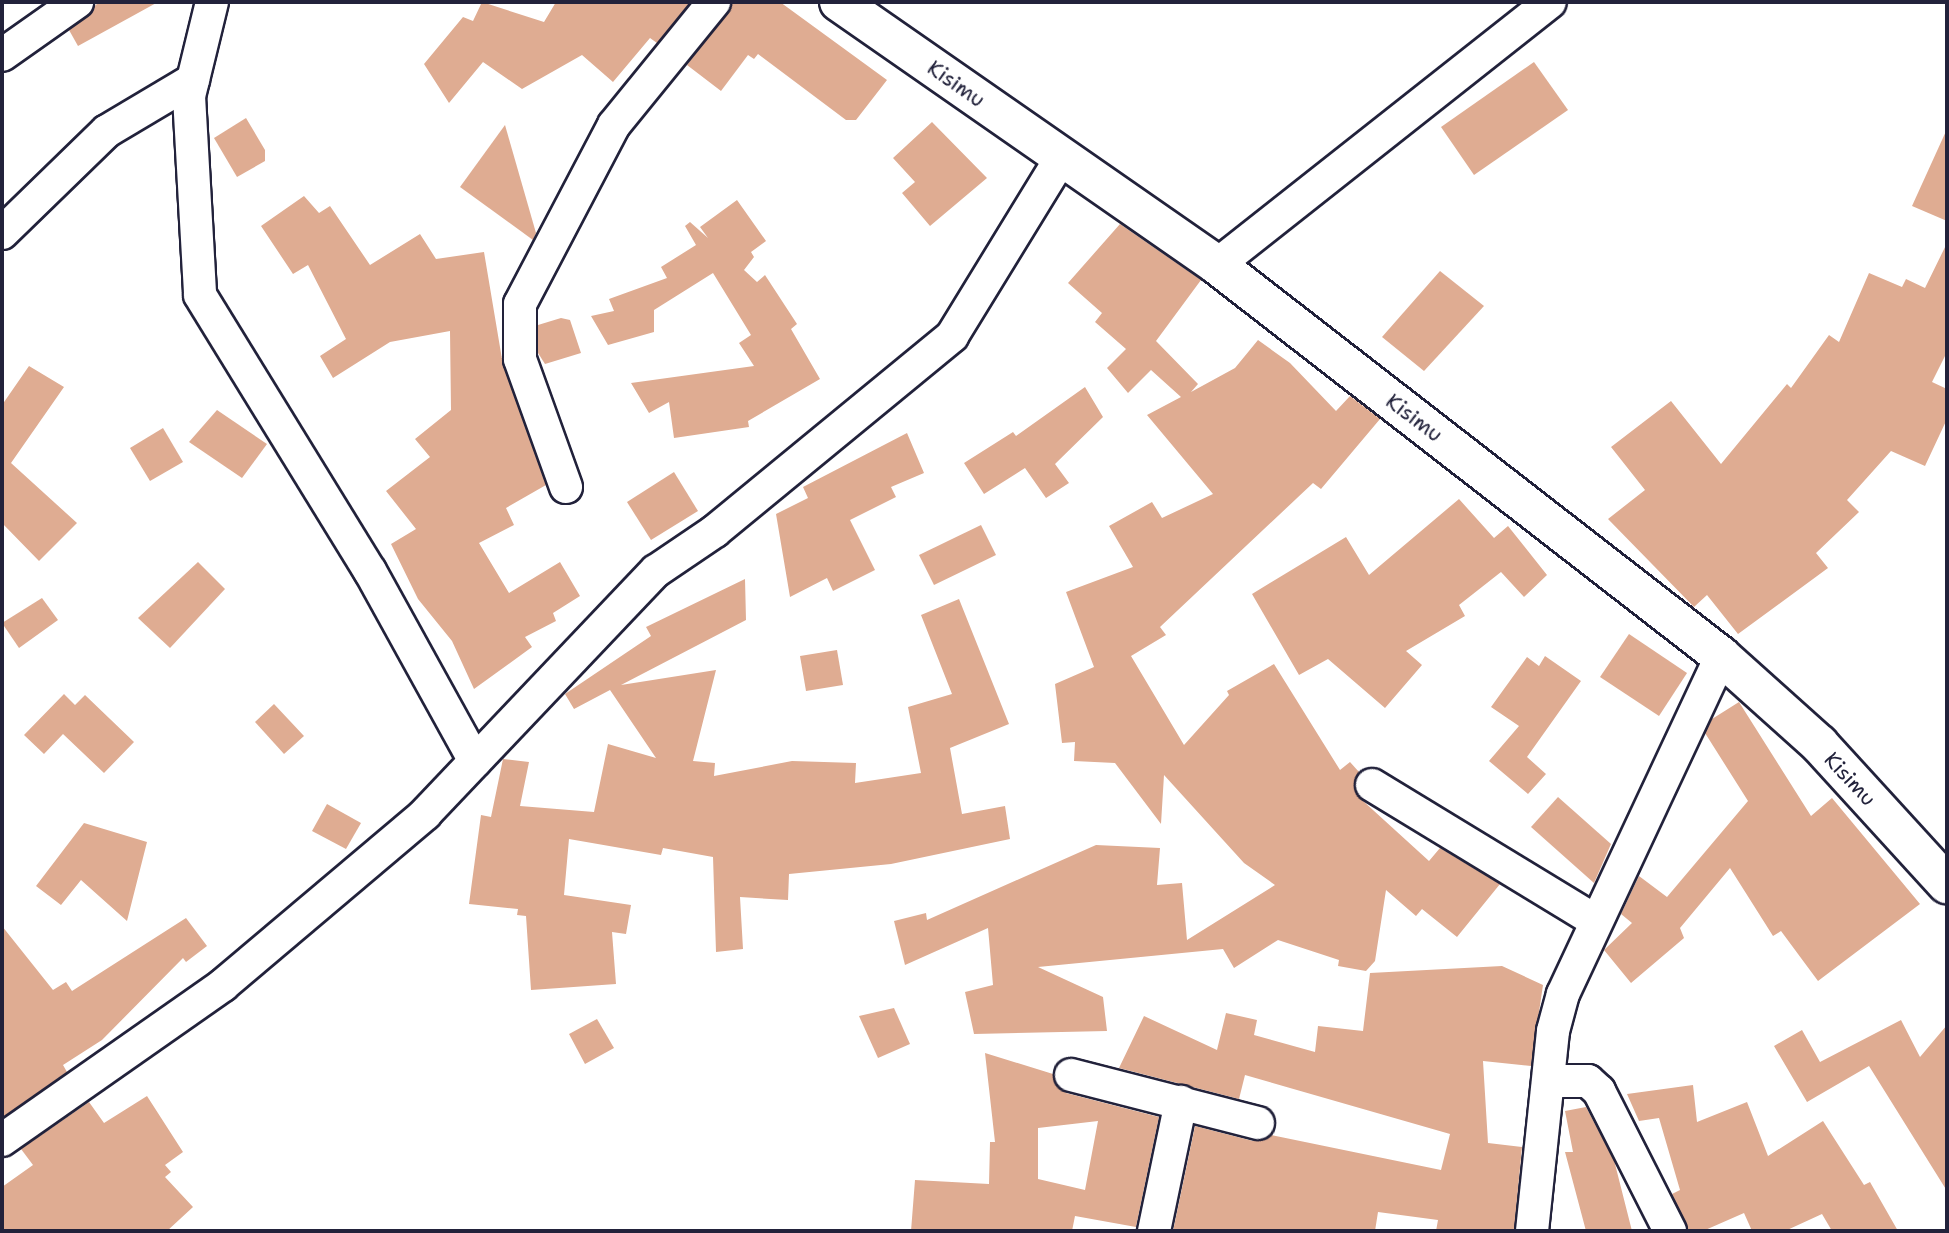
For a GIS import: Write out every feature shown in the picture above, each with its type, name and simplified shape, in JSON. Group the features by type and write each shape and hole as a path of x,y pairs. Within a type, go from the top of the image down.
{"street":[{"path":"2,55 77,2"},
{"path":"212,2 189,96 200,295 370,571 475,761"},
{"path":"566,487 520,359 520,304 614,125 713,2"},
{"name":"Kisimu","path":"839,2 1217,265 1721,656 1819,744 1947,884"},
{"path":"1217,265 1550,2"},
{"path":"2,233 107,131 193,80"},
{"path":"2,1140 223,985 425,814 656,571 715,531 951,336 1061,158"},
{"path":"1532,1231 1560,1006 1594,920 1657,800 1721,656"},
{"path":"1372,785 1594,920"},
{"path":"1071,1075 1258,1123"},
{"path":"1549,1081 1588,1081 1599,1091 1670,1231"},
{"path":"1154,1231 1181,1102"}],"building":[{"path":"99,2 158,2 78,46 69,30"},
{"path":"482,2 544,22 556,2 691,2 657,43 650,38 613,82 582,55 522,89 483,62 449,103 424,64 463,17 473,21"},
{"path":"732,2 780,2 887,80 856,120 846,120 758,54 754,59 748,55 721,91 687,65"},
{"path":"1534,62 1568,110 1474,175 1441,127"},
{"path":"246,118 265,150 265,161 237,177 214,138"},
{"path":"932,122 987,178 930,226 902,193 915,182 893,158"},
{"path":"505,125 536,233 533,240 460,187"},
{"path":"1947,129 1947,221 1912,206"},
{"path":"304,196 319,213 330,206 370,265 420,234 436,259 484,252 503,365 546,485 506,508 514,525 479,543 509,593 560,562 580,596 553,613 556,621 525,637 532,647 474,689 452,641 418,599 391,544 416,529 386,491 430,457 415,439 451,410 450,331 390,342 333,378 320,356 346,339 308,265 293,274 261,226"},
{"path":"737,200 766,241 751,252 754,257 744,270 757,282 765,275 797,324 791,329 820,379 748,421 749,427 674,438 669,402 649,413 631,383 754,366 739,343 751,335 713,273 654,310 654,332 608,345 591,316 614,311 609,299 667,278 661,267 696,245 685,226 690,222 708,238 700,227"},
{"path":"1120,224 1201,280 1156,341 1198,384 1191,392 1235,368 1258,340 1290,363 1336,411 1350,396 1380,419 1321,489 1313,483 1160,627 1166,635 1131,656 1184,745 1229,695 1227,691 1274,664 1340,770 1350,762 1359,772 1354,785 1362,800 1429,861 1440,848 1500,884 1457,937 1422,909 1416,916 1386,890 1375,961 1366,971 1338,966 1339,960 1278,940 1234,968 1223,949 1038,967 1103,997 1107,1031 974,1034 965,992 993,985 988,928 905,965 894,921 926,913 927,920 1096,845 1160,848 1157,885 1182,883 1187,940 1275,885 1244,863 1164,775 1161,824 1115,763 1074,761 1075,742 1062,743 1055,684 1094,667 1066,592 1133,567 1109,526 1152,502 1162,518 1213,494 1147,415 1181,397 1151,370 1128,393 1107,368 1126,349 1095,322 1102,313 1068,283"},
{"path":"1947,243 1947,352 1932,382 1947,389 1947,419 1925,466 1891,451 1847,500 1859,512 1816,553 1828,568 1738,634 1707,595 1694,607 1608,519 1645,490 1611,447 1671,401 1721,464 1787,384 1791,388 1829,335 1839,342 1869,273 1902,287 1906,279 1925,288"},
{"path":"1440,271 1484,306 1424,371 1382,337"},
{"path":"561,318 570,320 581,353 545,364 538,353 538,325"},
{"path":"29,366 64,387 11,463 77,523 39,561 2,523 2,405"},
{"path":"1085,387 1103,417 1055,464 1069,483 1046,498 1025,468 984,494 964,463 1013,432 1016,436"},
{"path":"217,410 267,444 242,478 189,442"},
{"path":"163,428 183,462 150,481 130,448"},
{"path":"907,433 924,473 891,487 896,497 850,520 875,570 833,591 827,578 790,597 776,514 808,498 803,487"},
{"path":"674,472 698,511 651,540 627,502"},
{"path":"1459,499 1494,538 1508,526 1547,575 1524,597 1501,572 1459,605 1465,616 1406,651 1422,665 1385,708 1328,659 1299,675 1252,594 1346,537 1369,575"},
{"path":"981,525 996,555 934,585 919,555"},
{"path":"198,562 225,589 170,648 138,618"},
{"path":"745,579 746,620 621,685 716,670 693,761 715,763 714,776 792,761 856,763 855,783 921,773 908,707 952,694 921,615 959,599 1009,724 950,748 962,814 1005,806 1010,839 891,864 789,874 788,900 740,897 743,949 716,952 713,857 663,848 661,855 569,839 564,895 631,905 626,934 612,932 616,984 531,990 526,916 517,915 518,909 469,904 481,815 491,817 503,759 529,762 520,806 594,812 608,744 656,758 610,690 574,709 565,694 651,636 646,627"},
{"path":"42,598 58,620 19,648 2,623"},
{"path":"1629,634 1687,673 1659,716 1600,677"},
{"path":"837,650 843,685 806,691 800,656"},
{"path":"1545,656 1581,681 1527,757 1546,774 1528,794 1489,761 1519,726 1491,707 1527,657 1539,666"},
{"path":"64,694 75,705 85,695 134,742 104,773 63,734 44,754 24,735"},
{"path":"1739,702 1811,816 1832,798 1920,904 1818,981 1781,931 1773,936 1730,868 1680,928 1684,938 1631,983 1604,950 1632,923 1621,914 1639,876 1667,897 1748,801 1705,733 1712,719"},
{"path":"274,704 304,736 284,754 255,722"},
{"path":"1558,797 1611,844 1594,883 1531,827"},
{"path":"327,804 361,823 346,849 312,831"},
{"path":"84,823 147,842 127,921 81,880 61,905 36,886"},
{"path":"186,918 207,946 186,962 183,958 102,1040 63,1065 67,1072 2,1118 2,926 53,990 66,982 72,991"},
{"path":"1502,966 1543,985 1531,1066 1483,1061 1488,1143 1522,1147 1514,1231 1436,1231 1438,1220 1378,1212 1375,1231 1173,1231 1195,1126 1253,1141 1271,1135 1441,1170 1450,1134 1245,1075 1239,1099 1119,1068 1144,1016 1217,1050 1226,1013 1257,1020 1254,1035 1315,1052 1318,1026 1363,1031 1370,973"},
{"path":"894,1008 910,1044 878,1058 859,1016"},
{"path":"597,1019 614,1048 585,1064 569,1034"},
{"path":"1901,1020 1920,1057 1947,1025 1947,1191 1869,1066 1807,1102 1774,1046 1802,1030 1820,1062"},
{"path":"985,1053 1053,1074 1066,1093 1159,1117 1136,1227 1075,1216 1072,1231 911,1231 915,1180 989,1184 990,1142 995,1142","holes":["1098,1121 1085,1190 1038,1179 1038,1128"]},
{"path":"1693,1085 1697,1122 1747,1102 1768,1156 1823,1121 1864,1185 1870,1182 1898,1231 1832,1231 1822,1214 1785,1231 1752,1231 1744,1213 1703,1231 1689,1231 1672,1194 1680,1190 1659,1118 1639,1121 1627,1094"},
{"path":"147,1096 183,1152 165,1165 171,1172 165,1177 193,1207 167,1231 2,1231 2,1187 33,1165 21,1149 89,1102 104,1123"},
{"path":"1586,1107 1614,1160 1632,1231 1586,1231 1565,1152 1573,1152 1565,1111"}]}
